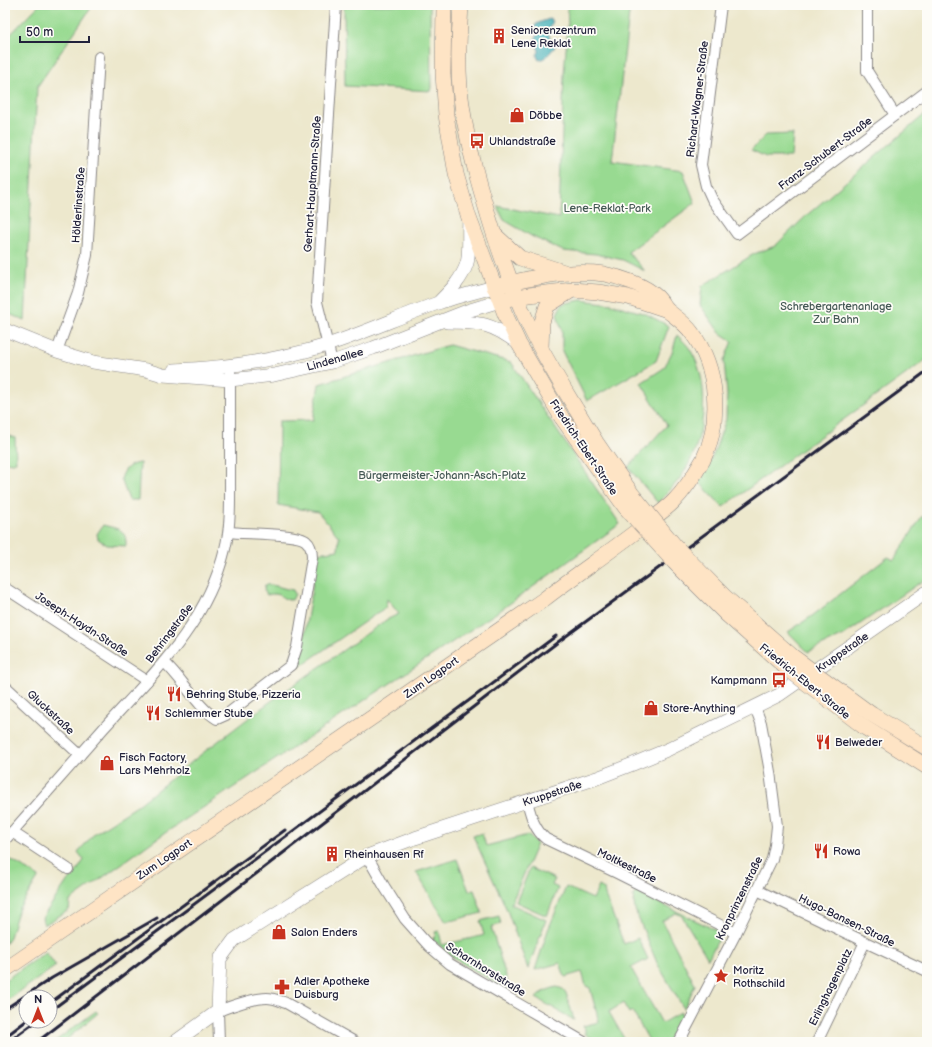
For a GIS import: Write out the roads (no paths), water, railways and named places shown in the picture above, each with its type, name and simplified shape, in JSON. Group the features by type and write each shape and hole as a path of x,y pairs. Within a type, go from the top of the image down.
{"main road":[{"name":"Friedrich-Ebert-Straße","path":"444,5 443,74 446,115 456,174 469,218 500,301 519,344 562,418 625,507 674,562 726,614 784,666 864,727 927,766"},
{"name":"Friedrich-Ebert-Straße","path":"461,5 459,61 462,104 469,146 484,202 514,290 541,350 596,442 632,494 687,558 725,597 792,656 871,714 927,748"},
{"path":"494,234 520,258 568,273"},
{"name":"Zum Logport","path":"5,970 536,604 623,541 673,502 690,480 703,459 711,436 715,409 713,380 709,364 702,349 682,322 668,310 656,296 638,285 605,274 568,273 514,290"},
{"name":"Lindenallee","path":"494,287 514,290"},
{"name":"Lindenallee","path":"500,301 514,290"},
{"name":"Zum Logport","path":"514,290 572,290 598,292 628,297 668,310"},
{"path":"541,350 542,322 547,306 572,290"}],"street":[{"name":"Gerhart-Hauptmann-Straße","path":"332,362 317,302 336,5"},
{"name":"Richard-Wagner-Straße","path":"720,5 701,165 706,186 712,199 737,234"},
{"path":"870,5 867,8 867,71 895,115"},
{"name":"Hölderlinstraße","path":"57,350 78,293 87,255 98,57"},
{"name":"Franz-Schubert-Straße","path":"737,234 927,91"},
{"path":"439,302 453,288 461,277 467,262 469,218"},
{"name":"Lindenallee","path":"146,370 204,368 287,356 328,345 439,302 494,287"},
{"name":"Lindenallee","path":"5,330 93,362 146,370 163,375 211,380 230,380 274,375 332,362 467,311 500,301"},
{"path":"441,322 476,322 488,325 505,333 519,344"},
{"name":"Behringstraße","path":"7,836 164,662 193,624 207,601 226,548 229,532 230,365"},
{"path":"164,662 173,670 209,714 217,719 226,715 291,665 297,647 312,558 312,550 307,541 302,538 274,534 229,532"},
{"name":"Joseph-Haydn-Straße","path":"5,588 147,681"},
{"name":"Kruppstraße","path":"218,1011 220,959 234,940 367,856 415,838 597,778 669,749 755,707 790,688 927,592"},
{"name":"Gluckstraße","path":"5,686 80,755"},
{"name":"Kronprinzenstraße","path":"679,1042 736,933 772,859 777,826 770,772 761,723 755,707"},
{"name":"Moltkestraße","path":"527,802 539,833 546,839 736,933"},
{"path":"7,836 68,869"},
{"name":"Scharnhorststraße","path":"367,856 405,919 429,946 450,964 584,1042"},
{"name":"Hugo-Bansen-Straße","path":"757,890 927,971"},
{"name":"Erlinghagenplatz","path":"817,1042 865,942"},
{"path":"175,1042 218,1011 228,1007 266,998 286,1003 355,1042"},
{"path":"218,1011 219,1042"}],"water":[{"path":"549,19 553,21 549,34 550,40 555,47 543,59 538,59 537,55 539,51 535,41 537,34 535,25"}],"railway":[{"path":"37,1042 558,642 927,371"},
{"path":"58,1005 556,636"},
{"path":"58,997 285,830"},
{"path":"5,1009 52,978 157,918"},
{"path":"5,1037 18,1027"},
{"path":"8,1042 26,1029"}],"place":[{"name":"Seniorenzentrum Lene Reklat","path":"499,36"},
{"name":"Döbbe","path":"517,115"},
{"name":"Uhlandstraße","path":"477,141"},
{"name":"Kampmann","path":"779,680"},
{"name":"Behring Stube, Pizzeria","path":"174,694"},
{"name":"Store-Anything","path":"651,708"},
{"name":"Schlemmer Stube","path":"153,713"},
{"name":"Belweder","path":"823,742"},
{"name":"Fisch Factory, Lars Mehrholz","path":"107,763"},
{"name":"Rowa","path":"821,851"},
{"name":"Rheinhausen Rf","path":"332,854"},
{"name":"Salon Enders","path":"279,932"},
{"name":"Moritz Rothschild","path":"721,976"},
{"name":"Adler Apotheke Duisburg","path":"282,987"}],"park label":[{"name":"Lene-Reklat-Park","path":"607,208"},
{"name":"Schrebergartenanlage Zur Bahn","path":"836,312"},
{"name":"Bürgermeister-Johann-Asch-Platz","path":"442,475"}]}
